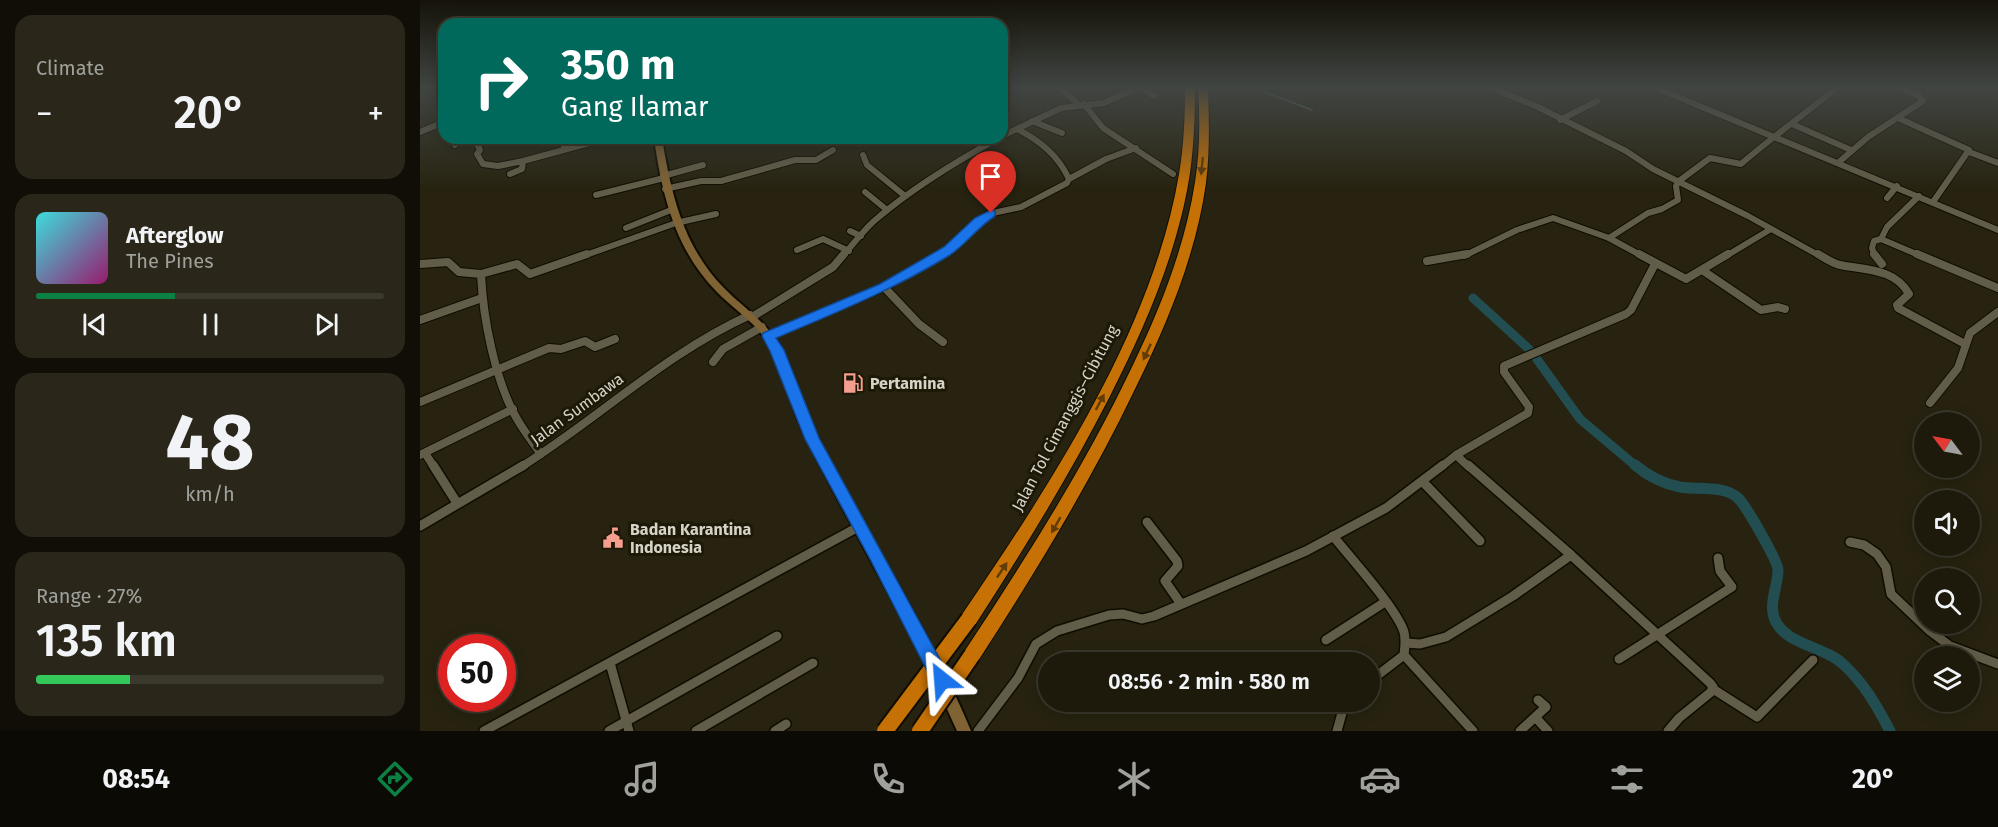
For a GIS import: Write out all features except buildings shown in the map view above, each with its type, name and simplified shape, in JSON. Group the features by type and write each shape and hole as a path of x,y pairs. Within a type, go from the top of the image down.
{"highway":[{"name":"Jalan Tol Cimanggis–Cibitung","path":"885,731 969,619 1016,549 1065,467 1125,355 1164,261 1182,193 1190,121"},
{"path":"920,731 1039,553 1088,469 1148,350 1183,260 1199,194 1203,121"}],"main road":[{"path":"659,144 671,210 691,252 711,279 751,316 777,350 809,432 942,680 964,731"}],"street":[{"path":"1032,121 1062,133"},
{"name":"Jalan Sumbawa","path":"1008,133 1032,121"},
{"path":"1097,121 1103,128 1173,174"},
{"path":"1562,121 1626,151 1653,169 1838,265 1868,268 1903,285 1909,294 1897,305 1898,308 1965,344"},
{"path":"1739,121 1998,230"},
{"path":"1609,238 1648,213 1678,201 1676,186 1679,181 1711,158 1741,164 1774,135 1796,121"},
{"path":"1839,162 1851,150 1892,121"},
{"path":"1905,121 1962,145 1969,152 1998,163"},
{"path":"420,132 438,124"},
{"path":"1792,124 1851,150"},
{"path":"1017,129 1042,144 1060,162 1070,179"},
{"path":"480,144 478,146 480,150 477,154 483,164 498,166 587,144"},
{"path":"566,144 568,150"},
{"name":"Jalan Sumbawa","path":"420,526 541,454 722,328 751,316 818,277 849,251 887,210 905,196 988,144"},
{"path":"713,362 723,349 884,287 948,250 979,221 998,212 1021,207 1063,186 1070,179 1106,159 1136,148"},
{"path":"664,181 721,181 795,160 818,160 833,150"},
{"path":"1933,202 1947,186 1956,167 1969,152"},
{"path":"863,155 867,165 905,196"},
{"path":"510,174 522,170 523,161"},
{"path":"596,195 664,181 703,165"},
{"path":"1887,198 1897,186"},
{"path":"865,192 887,210"},
{"path":"1881,239 1892,221 1919,196"},
{"path":"626,228 671,210"},
{"path":"420,264 448,262 456,272 461,274 481,273 517,264 530,274 676,223 716,214"},
{"path":"1427,261 1440,257 1463,256 1548,218 1556,218 1609,238 1686,279 1771,229"},
{"path":"850,231 861,236"},
{"path":"797,250 822,239 849,251"},
{"path":"1882,264 1873,254 1872,247 1874,241 1881,239 1998,288"},
{"path":"978,731 1018,678 1035,644 1057,632 1094,619 1115,614 1142,619 1169,611 1306,551 1386,508 1456,455 1528,413 1529,407 1504,372 1504,366 1626,314 1631,310 1655,264"},
{"path":"1702,270 1761,310 1778,307 1785,309"},
{"path":"481,273 482,298 494,358 522,429 541,454"},
{"path":"884,287 919,324 943,342"},
{"path":"420,320 482,298"},
{"path":"1930,403 1958,368 1970,333 1998,312"},
{"path":"420,402 549,348 561,349 585,341 595,347 615,339"},
{"path":"456,503 422,454 513,410"},
{"path":"1456,455 1571,555 1710,683 1713,689 1757,717 1813,660"},
{"path":"1423,482 1480,540"},
{"path":"1147,522 1177,561 1178,566 1166,578 1166,581 1181,604"},
{"path":"484,731 860,526"},
{"path":"1333,536 1385,602 1403,629 1406,643 1404,655 1380,673"},
{"path":"1850,542 1864,545 1876,554 1886,567 1891,594 1930,630 1950,646 1998,664"},
{"path":"1406,643 1420,644 1446,637 1513,596 1571,555"},
{"path":"1619,659 1732,587 1720,571 1718,558"},
{"path":"1326,640 1385,602"},
{"path":"609,731 627,726 777,636"},
{"path":"1404,655 1473,731"},
{"path":"610,663 627,726"},
{"path":"696,731 813,663"},
{"path":"1668,731 1677,718 1711,694 1713,689"},
{"path":"1520,731 1546,707 1538,700"},
{"path":"1337,731 1342,712"},
{"path":"1536,718 1548,731"},
{"path":"775,731 786,724"}],"waterway":[{"path":"1473,298 1530,350"},
{"path":"1534,355 1580,419 1637,467"},
{"path":"1635,465 1650,476 1668,484 1725,491 1738,498 1761,533 1777,565 1778,576 1773,614 1780,628 1796,640 1826,653 1843,664 1870,695 1890,731"}],"place":[{"name":"Pertamina","path":"853,383"},
{"name":"Badan Karantina Indonesia","path":"613,538"}],"route":[{"path":"942,680 812,439 777,350 768,336 884,287 948,250 991,213"}]}
